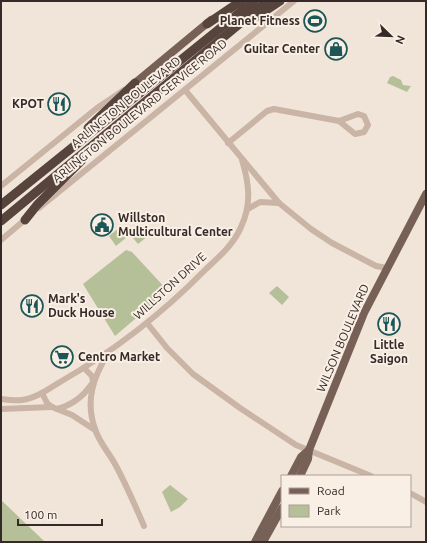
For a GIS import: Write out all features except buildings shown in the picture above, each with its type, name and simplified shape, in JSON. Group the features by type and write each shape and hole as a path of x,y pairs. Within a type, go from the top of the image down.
{"highway":[{"path":"207,24 241,1"},
{"name":"ARLINGTON BOULEVARD","path":"1,205 254,1"},
{"name":"ARLINGTON BOULEVARD","path":"1,221 128,114 267,1"},
{"path":"176,76 280,1"},
{"path":"50,165 135,84"},
{"path":"25,220 37,205 128,114"}],"main road":[{"name":"ARLINGTON BOULEVARD SERVICE ROAD","path":"135,84 207,24 232,1"},
{"name":"WILSON BOULEVARD","path":"300,475 308,459 309,450 364,312 426,194"},
{"name":"WILSON BOULEVARD","path":"292,475 301,457 309,450"},
{"path":"254,542 281,493"},
{"path":"263,542 281,510"}],"street":[{"name":"ARLINGTON BOULEVARD SERVICE ROAD","path":"1,240 294,1"},
{"name":"ARLINGTON BOULEVARD SERVICE ROAD","path":"1,186 106,101 135,84"},
{"path":"185,90 279,203 311,230 332,243 376,266 387,268"},
{"path":"228,143 270,110 286,111 339,121 355,134 360,134 367,128 366,119 358,114 339,121"},
{"name":"WILLSTON DRIVE","path":"1,399 22,400 42,393 109,352 147,323 182,293 230,245 241,227 248,209 248,184 242,160"},
{"path":"248,209 260,202 279,203"},
{"path":"147,323 179,361 209,387 285,439 298,446 369,475"},
{"path":"1,409 64,407 80,398 93,382 109,352"},
{"path":"84,368 92,376 91,406 96,430 118,470 144,526"},
{"path":"42,393 47,403 54,408 72,415 96,430"},
{"path":"411,494 426,502"}],"green space":[{"path":"393,76 401,80 403,85 411,86 407,92 387,83 390,77"},
{"path":"138,224 148,236 138,244 128,232"},
{"path":"119,228 127,237 116,246 109,236"},
{"path":"126,250 132,252 168,291 115,336 83,284"},
{"path":"277,286 289,297 282,305 269,293"},
{"path":"170,485 188,499 180,507 171,512 162,492"},
{"path":"1,500 42,539 45,542 1,542"}],"place":[{"name":"Planet Fitness","path":"315,21"},
{"name":"Guitar Center","path":"336,49"},
{"name":"KPOT","path":"59,104"},
{"name":"Willston Multicultural Center","path":"102,225"},
{"name":"Mark's Duck House","path":"32,306"},
{"name":"Little Saigon","path":"389,324"},
{"name":"Centro Market","path":"62,357"}]}
